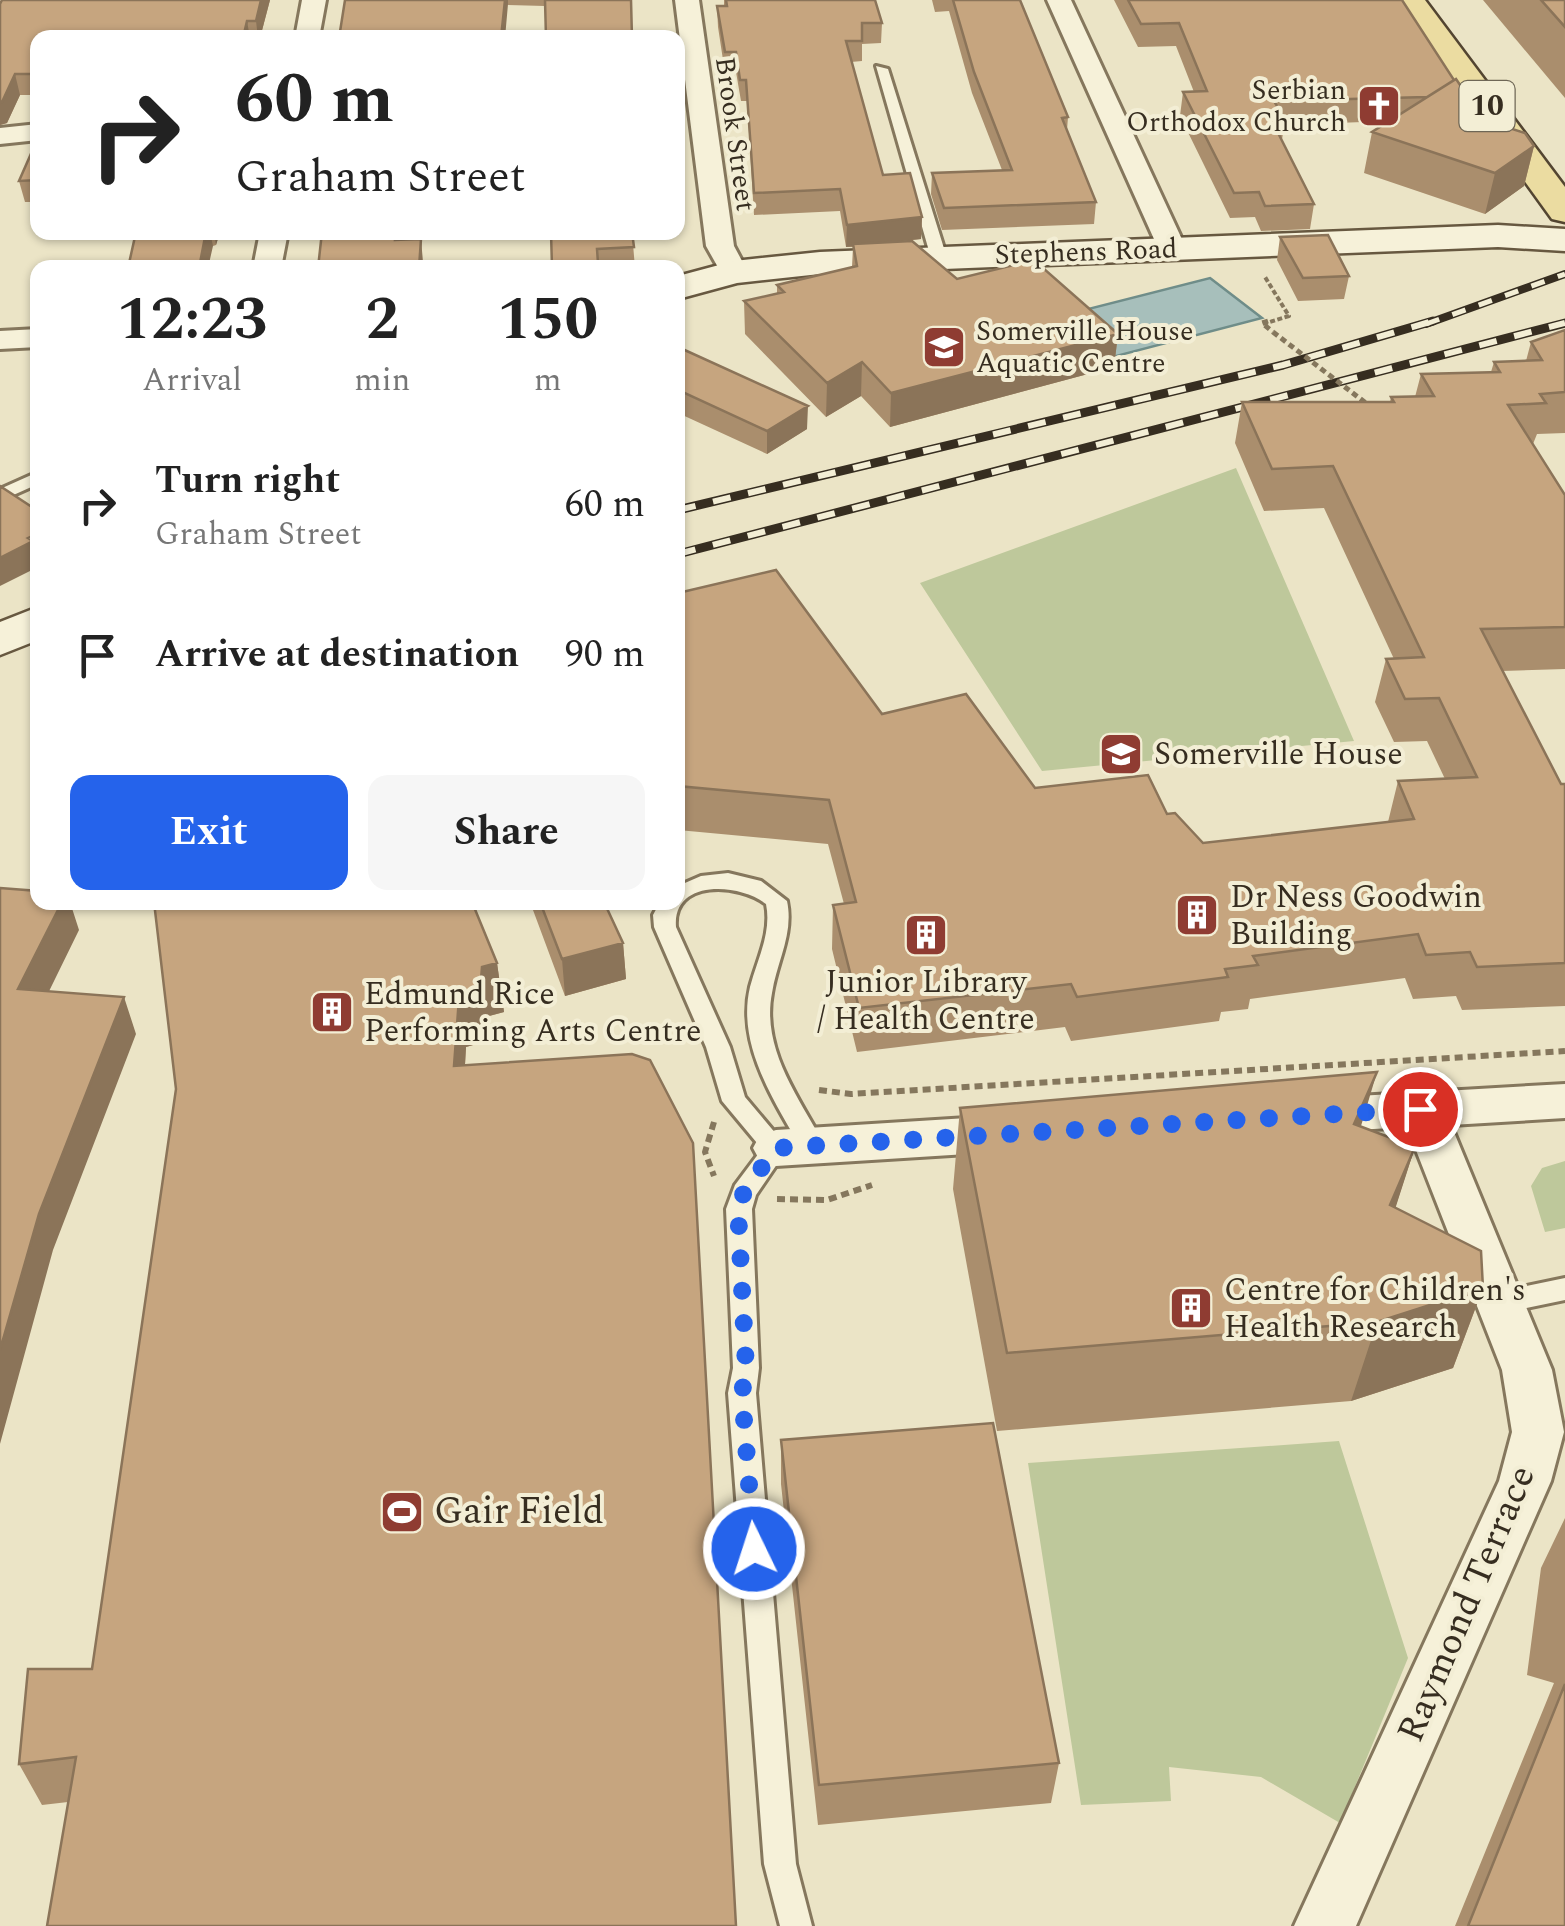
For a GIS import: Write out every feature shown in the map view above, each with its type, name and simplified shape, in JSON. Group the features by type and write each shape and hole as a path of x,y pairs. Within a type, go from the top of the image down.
{"main road":[{"name":"10","path":"1409,0 1565,212"},
{"name":"10","path":"1441,0 1565,166"}],"street":[{"path":"309,30 314,0"},
{"name":"Brook Street","path":"687,0 720,246 734,272"},
{"path":"1059,0 1172,248"},
{"path":"0,136 30,136"},
{"name":"Stephens Road","path":"1498,236 1565,212"},
{"name":"Stephens Road","path":"685,286 734,272 939,258 1498,236 1565,240"},
{"path":"0,340 30,338"},
{"path":"0,641 30,625"},
{"path":"1258,1119 1565,1100"},
{"name":"Raymond Terrace","path":"1325,1926 1525,1482 1538,1432 1527,1370 1440,1146 1420,1109"},
{"path":"795,1146 1065,1130"}],"lane":[{"path":"881,69 939,258"},
{"path":"0,476 30,476"},
{"path":"0,496 30,480"},
{"path":"685,891 698,883 726,880 752,885 776,902 779,920 759,1008 795,1146"},
{"path":"667,910 665,927 718,1047 734,1101 795,1146"},
{"path":"795,1146 741,1199 746,1368 742,1393 780,1864 796,1926"},
{"path":"1502,1302 1565,1290"}],"path":[{"path":"1266,277 1289,316 1262,324 1382,416"},
{"path":"778,1088 850,1094 1565,1051"},
{"path":"734,1101 711,1126 705,1152 720,1184 741,1199 826,1200 876,1183"}],"green space":[{"path":"1236,468 1354,741 1042,771 920,583"},
{"path":"1565,1161 1565,1228 1545,1232 1531,1186 1542,1168"},
{"path":"1339,1441 1408,1658 1340,1823 1261,1777 1169,1767 1171,1801 1081,1805 1028,1463"}],"water":[{"path":"1210,278 1262,318 1082,365 1033,323"}],"building":[{"path":"2,0 261,0 256,21 247,21 245,30 30,30 30,74 15,74 0,103"},
{"path":"345,0 505,0 502,30 340,30"},
{"path":"545,0 631,0 632,30 546,30"},
{"path":"726,0 875,0 882,23 862,23 862,41 846,41 883,175 910,173 922,217 847,225 840,189 754,193 746,80 740,80 736,52 725,52 717,6 727,6"},
{"path":"953,0 1020,0 1068,117 1062,118 1096,202 944,208 932,173 1012,170 974,72"},
{"path":"1128,0 1402,0 1454,80 1427,97 1274,101 1285,120 1269,115 1314,204 1265,206 1259,192 1234,193 1183,92 1207,91 1179,23 1141,24"},
{"path":"1541,0 1565,0 1565,27"},
{"path":"1456,79 1484,120 1525,133 1534,146 1495,173 1372,132"},
{"path":"30,156 30,180 19,181"},
{"path":"1328,235 1349,276 1303,278 1280,237"},
{"path":"134,240 204,240 201,260 130,260"},
{"path":"321,240 421,240 420,260 319,260"},
{"path":"551,240 633,240 634,247 597,249 598,260 552,260"},
{"path":"912,241 957,279 1034,260 1118,334 891,393 862,362 827,383 744,301 784,292 777,285 857,266 853,244"},
{"path":"1565,330 1565,392 1540,394 1546,403 1508,405 1565,495 1565,627 1481,629 1561,784 1565,784 1565,963 1477,967 1470,952 1426,955 1418,934 1253,956 1258,965 1225,969 1228,977 1077,997 1071,984 859,1008 833,905 856,902 829,800 685,787 685,591 776,570 882,714 966,694 1035,788 1148,775 1167,814 1175,813 1203,843 1414,819 1398,781 1477,777 1439,698 1405,699 1386,659 1424,657 1333,466 1272,469 1242,402 1394,402 1391,397 1434,396 1421,374 1500,372 1494,362 1542,360 1531,342"},
{"path":"685,350 808,406 767,431 685,393"},
{"path":"0,486 30,506 30,543 0,558"},
{"path":"0,888 30,890 30,910 58,910 18,989 124,997 39,1214 0,1350"},
{"path":"155,910 475,910 497,963 482,967 480,992 459,998 454,1066 632,1054 650,1060 693,1143 736,1926 47,1926 76,1757 19,1764 28,1669 92,1669 176,1089"},
{"path":"543,910 608,910 623,943 562,959"},
{"path":"1377,1072 1354,1124 1415,1147 1390,1205 1481,1251 1483,1288 1377,1322 1007,1353 960,1108"},
{"path":"993,1423 1059,1763 819,1785 781,1440"},
{"path":"1565,1684 1565,1926 1468,1926"}],"railway":[{"path":"1426,324 1565,274"},
{"path":"685,508 1283,365 1433,321"},
{"path":"685,552 1565,323"}],"place":[{"name":"Serbian Orthodox Church","path":"1379,106"},
{"name":"Somerville House Aquatic Centre","path":"944,347"},
{"name":"Somerville House","path":"1121,754"},
{"name":"Dr Ness Goodwin Building","path":"1197,915"},
{"name":"Junior Library / Health Centre","path":"926,935"},
{"name":"Edmund Rice Performing Arts Centre","path":"332,1012"},
{"name":"Centre for Children's Health Research","path":"1191,1308"},
{"name":"Gair Field","path":"402,1512"}],"route":[{"path":"754,1549 742,1393 746,1368 738,1209 744,1192 776,1148 1420,1109"}]}
